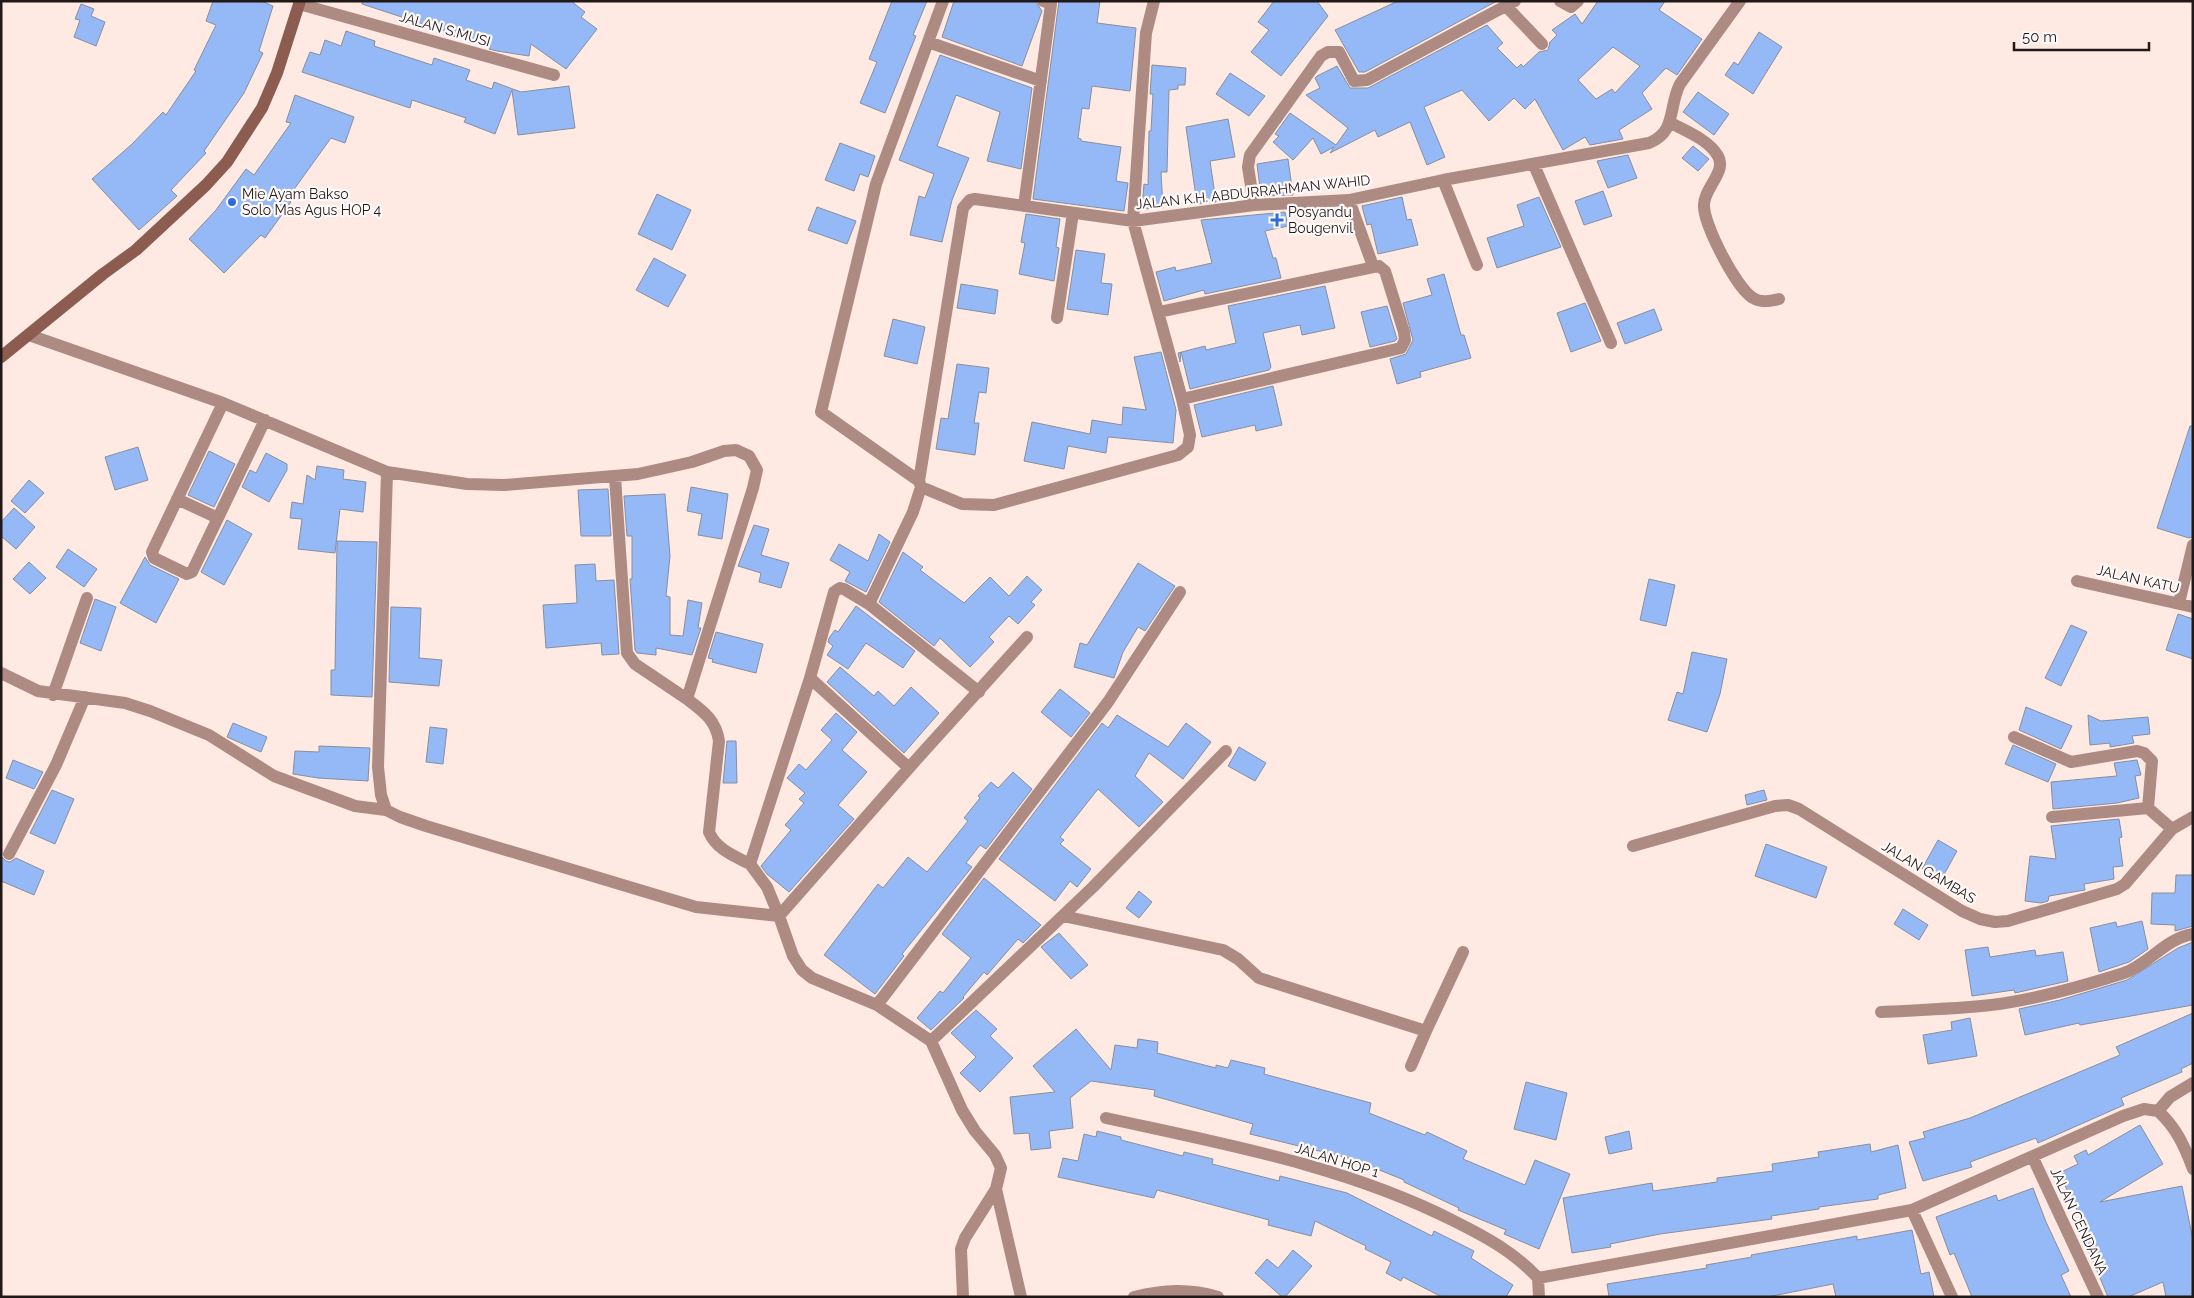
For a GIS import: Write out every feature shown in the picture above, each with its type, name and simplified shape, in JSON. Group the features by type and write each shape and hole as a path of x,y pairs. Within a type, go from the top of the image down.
{"street":[{"path":"943,1 876,184 821,412 920,484 962,504 994,505 1178,455 1188,447 1190,441 1182,399 1133,221 1146,32 1154,1"},
{"path":"1560,1 1571,7 1578,1"},
{"path":"1740,1 1680,84 1674,96 1671,122 1710,146 1719,156 1719,172 1704,199 1704,210 1720,251 1736,279 1751,297 1759,301 1779,299"},
{"path":"1024,206 1041,81 1049,2"},
{"path":"1,357 103,274 136,250 206,185 226,162 262,108 277,73 299,3"},
{"name":"JALAN S.MUSI","path":"299,3 554,75"},
{"path":"1254,205 1248,167 1250,155 1321,56 1334,51 1339,52 1354,81 1367,80 1510,4 1542,44"},
{"path":"928,42 1041,81"},
{"name":"JALAN K.H. ABDURRAHMAN WAHID","path":"868,604 914,512 963,208 970,200 975,199 1133,221 1254,205 1349,200 1443,180 1649,142 1659,139 1671,122"},
{"path":"1534,164 1611,343"},
{"path":"1443,180 1477,265"},
{"path":"1349,200 1373,266"},
{"path":"1057,318 1072,213"},
{"path":"1159,312 1379,266 1385,271 1404,332 1405,340 1400,348 1182,399"},
{"path":"29,335 223,403 387,472 467,484 504,485 615,477 692,462 724,450 736,450 748,456 757,470 753,488 687,699"},
{"path":"223,403 152,552 154,558 187,574 192,572 265,420"},
{"path":"386,810 380,795 378,767 387,472"},
{"path":"615,477 627,653 635,664 687,699 714,723 719,741 709,832 712,839 717,846 750,864 767,886 794,956 802,970 812,978 877,1005 931,1041 962,1110 975,1131 995,1155 1000,1168 996,1189 965,1238 961,1249 962,1297"},
{"path":"177,499 218,518"},
{"path":"2179,603 2193,545"},
{"name":"JALAN KATU","path":"2077,581 2193,607"},
{"path":"750,864 810,678 834,592 840,588 844,589 868,604 979,692"},
{"path":"877,1005 1108,702 1180,592"},
{"path":"53,694 87,598"},
{"path":"779,916 1027,637"},
{"path":"1,673 38,691 125,703 150,711 210,735 274,776 355,806 386,810 426,826 696,907 779,916"},
{"path":"810,678 909,768"},
{"path":"9,854 56,765 84,698"},
{"path":"2014,737 2071,762 2137,751 2144,753 2152,761 2148,808"},
{"path":"931,1041 1063,916 1226,751"},
{"name":"JALAN GAMBAS","path":"1634,846 1775,806 1788,805 1799,809 1962,911 1995,922 2008,921 2117,889 2125,884 2172,828 2193,817"},
{"path":"2052,817 2148,808 2172,828"},
{"path":"1063,916 1223,950 1238,959 1259,978 1426,1031"},
{"path":"1881,1012 1991,1005 2031,998 2133,970 2167,946 2185,936 2193,934"},
{"path":"1411,1066 1463,952"},
{"path":"2158,1111 2170,1097 2193,1083"},
{"path":"1539,1297 1538,1278 1912,1210 2033,1158 2123,1116 2144,1109 2158,1111 2169,1121 2185,1147 2193,1169"},
{"name":"JALAN HOP 1","path":"1106,1118 1216,1142 1330,1171 1424,1206 1500,1245 1523,1262 1538,1278"},
{"name":"JALAN CENDANA","path":"2033,1158 2098,1297"},
{"path":"996,1189 1022,1297"},
{"path":"1912,1210 1952,1297"},
{"path":"1134,1297 1160,1291 1196,1290 1218,1297"}],"building":[{"path":"213,1 261,1 273,6 259,51 263,53 244,93 204,151 206,153 171,190 177,196 139,230 92,179 131,145 163,112 166,115 196,71 194,70 216,25 206,21"},
{"path":"362,1 571,1 585,12 581,17 597,29 566,69 531,44 529,56 489,49 490,46 362,4"},
{"path":"892,1 927,1 913,35 916,36 885,113 860,103 877,62 869,59"},
{"path":"954,1 1035,1 1042,11 1022,66 942,37"},
{"path":"1059,1 1100,1 1097,23 1136,28 1130,91 1092,86 1089,109 1082,108 1078,138 1081,141 1121,147 1116,181 1128,183 1124,211 1033,199"},
{"path":"1274,1 1317,1 1328,16 1281,76 1251,52 1269,30 1258,22"},
{"path":"1398,1 1497,1 1365,72 1359,72 1335,30"},
{"path":"1598,1 1665,1 1659,10 1702,39 1677,75 1666,68 1642,93 1652,109 1619,130 1623,139 1590,145 1585,137 1563,150 1535,99 1525,109 1514,98 1489,121 1462,90 1424,107 1445,157 1427,165 1410,122 1378,137 1375,130 1330,153 1334,147 1321,154 1313,138 1293,160 1273,142 1279,136 1275,134 1290,113 1336,145 1348,128 1306,95 1320,88 1315,78 1317,76 1337,66 1350,88 1368,88 1487,25 1503,43 1497,48 1517,68 1521,64 1523,67 1539,52 1548,50 1550,42 1557,35 1552,30 1575,14 1582,24","holes":["1613,47 1640,66 1615,93 1612,89 1596,99 1578,80"]},
{"path":"81,4 94,9 91,16 105,22 96,46 74,37 80,20 75,19"},
{"path":"346,31 375,41 374,46 432,65 434,58 470,70 466,80 492,89 494,82 521,92 569,86 575,128 518,135 512,90 495,134 464,122 466,118 412,100 410,108 302,72 310,52 320,55 325,40 341,46"},
{"path":"1759,32 1782,47 1753,94 1725,75 1734,62 1738,65"},
{"path":"940,55 1032,88 1021,169 987,161 1000,112 956,95 937,146 969,158 952,200 942,242 910,235 919,196 925,198 934,174 899,160"},
{"path":"1152,65 1186,68 1185,85 1178,85 1178,89 1169,90 1167,172 1161,172 1163,208 1142,209 1144,184 1148,185 1149,131 1151,131 1153,94 1150,94"},
{"path":"1230,73 1265,96 1249,116 1216,94"},
{"path":"1698,92 1729,114 1714,135 1683,112"},
{"path":"295,95 354,117 345,143 331,138 287,199 291,202 265,238 261,235 224,273 189,239 216,210 246,169 254,175 291,123 286,122"},
{"path":"1228,119 1235,157 1210,161 1216,202 1197,204 1186,127"},
{"path":"840,143 875,156 868,177 860,174 854,191 825,180"},
{"path":"1693,146 1709,159 1698,171 1682,158"},
{"path":"1628,155 1637,178 1608,188 1597,161"},
{"path":"1288,159 1293,195 1261,196 1257,164"},
{"path":"1603,191 1612,216 1584,225 1575,201"},
{"path":"657,194 691,210 672,250 638,234"},
{"path":"1402,197 1407,220 1411,219 1418,245 1378,254 1371,224 1367,225 1362,206"},
{"path":"1539,197 1561,247 1497,268 1487,238 1524,226 1517,205"},
{"path":"817,207 856,221 847,244 808,230"},
{"path":"1285,212 1288,226 1265,231 1273,258 1276,258 1281,278 1205,294 1204,290 1164,301 1156,272 1175,267 1176,271 1212,263 1201,220"},
{"path":"1026,214 1060,219 1056,247 1059,248 1054,281 1019,274 1025,243 1021,242"},
{"path":"1076,250 1105,254 1101,283 1112,284 1108,315 1067,309"},
{"path":"654,258 686,275 668,307 636,290"},
{"path":"1444,274 1461,335 1464,335 1471,358 1420,372 1421,377 1397,384 1390,359 1406,354 1413,340 1403,303 1432,295 1427,279"},
{"path":"961,284 998,290 995,314 957,308"},
{"path":"1325,286 1335,328 1302,335 1300,325 1263,333 1271,367 1269,370 1190,389 1181,352 1205,346 1206,350 1236,343 1228,306"},
{"path":"1585,303 1601,341 1571,352 1557,313"},
{"path":"1387,306 1397,339 1370,347 1361,312"},
{"path":"1654,309 1662,330 1625,344 1617,323"},
{"path":"893,319 925,327 917,364 884,356"},
{"path":"1161,352 1176,410 1173,443 1108,437 1106,453 1068,446 1064,469 1024,461 1032,422 1090,434 1092,420 1122,425 1123,407 1146,410 1134,357"},
{"path":"957,364 989,368 986,393 979,392 974,423 979,423 975,455 936,449 941,418 948,419"},
{"path":"1273,386 1282,425 1256,431 1255,425 1202,437 1194,405"},
{"path":"2190,426 2193,426 2193,537 2189,538 2157,528"},
{"path":"138,447 148,480 115,490 105,457"},
{"path":"209,451 235,464 214,507 188,495"},
{"path":"266,453 287,464 287,470 269,502 242,487 250,470 256,473"},
{"path":"317,466 344,470 343,479 366,482 363,512 340,509 335,553 298,549 302,519 290,518 292,502 303,504 307,475 315,480"},
{"path":"29,480 44,493 25,513 11,501"},
{"path":"691,487 728,494 722,539 698,535 702,514 687,511"},
{"path":"608,489 611,536 581,536 578,490"},
{"path":"665,494 670,556 666,596 670,597 670,635 683,636 688,600 702,603 698,628 701,628 692,655 656,648 656,655 637,653 635,650 630,579 632,579 632,536 627,536 624,496"},
{"path":"14,508 35,527 16,549 1,536 1,522"},
{"path":"227,520 252,534 224,585 201,572"},
{"path":"754,525 769,529 761,555 789,563 781,588 759,582 761,573 738,566"},
{"path":"879,534 890,542 866,592 845,581 850,572 830,560 839,544 868,561"},
{"path":"337,541 377,542 372,697 331,695 331,670 335,670"},
{"path":"68,549 97,569 84,587 56,567"},
{"path":"903,552 923,567 920,570 964,603 990,577 1009,596 1027,576 1042,590 1031,602 1035,605 1018,624 1009,616 989,637 994,642 970,667 940,638 934,646 879,602"},
{"path":"145,557 150,565 179,579 156,623 120,603"},
{"path":"29,562 46,578 30,594 13,579"},
{"path":"1138,563 1175,586 1145,631 1138,627 1123,652 1114,678 1074,667 1080,643 1087,645"},
{"path":"595,564 596,581 614,580 619,654 602,655 601,643 546,648 543,605 577,603 575,565"},
{"path":"1649,579 1675,585 1666,626 1640,620"},
{"path":"95,599 116,607 101,651 80,643"},
{"path":"856,606 915,651 903,668 866,643 848,669 827,655 833,646 828,642 829,638 835,630 838,632"},
{"path":"391,607 421,608 419,658 442,660 439,686 389,682"},
{"path":"2178,614 2193,619 2193,659 2166,650"},
{"path":"2071,625 2087,632 2061,686 2045,678"},
{"path":"716,632 763,644 756,673 712,662 713,659 708,658"},
{"path":"1692,652 1727,659 1720,694 1707,732 1668,720 1677,692 1683,694"},
{"path":"840,667 874,696 878,691 894,706 911,687 939,713 904,753 827,682"},
{"path":"1060,689 1090,713 1071,737 1041,712"},
{"path":"2026,707 2072,726 2061,749 2019,730"},
{"path":"836,713 857,732 842,750 867,772 838,805 854,819 789,892 767,874 761,866 791,830 785,825 804,803 799,799 805,793 787,778 799,764 806,770 832,740 821,730"},
{"path":"1117,715 1168,747 1186,723 1211,742 1183,779 1149,753 1135,776 1163,802 1139,827 1098,789 1060,837 1064,840 1060,844 1091,869 1077,887 1070,881 1055,901 999,859 1102,723 1108,728"},
{"path":"2088,715 2101,721 2148,717 2150,734 2132,736 2134,743 2110,747 2110,743 2090,745"},
{"path":"233,723 267,737 261,752 227,737"},
{"path":"430,727 447,729 443,764 426,762"},
{"path":"727,741 736,741 737,783 723,783"},
{"path":"2013,745 2056,764 2048,782 2005,764"},
{"path":"319,746 370,748 368,781 318,778 293,774 295,751 319,752"},
{"path":"1239,747 1266,763 1255,781 1228,766"},
{"path":"13,760 43,772 34,789 6,778"},
{"path":"2137,760 2141,775 2135,776 2139,798 2117,803 2053,809 2051,782 2117,776 2114,763"},
{"path":"1013,772 1032,789 986,849 980,845 966,863 972,867 902,954 904,956 875,994 824,955 878,884 883,888 908,857 927,872 968,821 964,818 980,798 978,796 991,782 998,788"},
{"path":"52,790 74,799 55,844 30,833"},
{"path":"1764,790 1767,800 1747,805 1745,795"},
{"path":"2119,819 2122,837 2119,838 2123,866 2113,867 2114,879 2084,884 2085,890 2049,896 2048,901 2041,903 2025,901 2030,856 2056,859 2051,826"},
{"path":"1938,840 1957,851 1941,880 1922,869"},
{"path":"1766,844 1827,867 1816,898 1755,876"},
{"path":"1,856 6,861 10,862 16,858 44,871 34,895 1,881"},
{"path":"2176,875 2193,875 2193,926 2175,931 2175,925 2151,924 2152,893 2175,893"},
{"path":"984,878 1041,925 1023,943 1018,939 987,975 984,972 964,998 931,1030 917,1018 940,991 943,993 971,958 942,934"},
{"path":"1139,891 1152,902 1139,918 1126,908"},
{"path":"1903,909 1928,925 1919,940 1894,924"},
{"path":"2142,921 2148,949 2129,962 2099,972 2090,928 2116,922 2117,927"},
{"path":"1059,933 1088,965 1071,979 1041,947"},
{"path":"2193,942 2193,1005 2080,1025 2079,1023 2025,1035 2019,1009 2060,1000 2127,980 2178,948"},
{"path":"1988,947 1990,957 2035,950 2036,956 2063,952 2068,981 2015,993 2014,990 1972,996 1965,950"},
{"path":"976,1010 997,1029 990,1036 1013,1058 980,1092 960,1073 976,1057 951,1033"},
{"path":"2193,1013 2193,1063 2181,1069 2182,1072 2121,1098 2124,1105 2038,1143 2036,1138 1970,1162 1972,1167 1923,1181 1909,1142 1925,1138 1923,1132 1970,1118 2120,1055 2116,1047"},
{"path":"1970,1018 1977,1056 1928,1064 1923,1035 1952,1030 1951,1022"},
{"path":"1076,1029 1111,1070 1115,1045 1137,1048 1138,1039 1158,1042 1157,1053 1216,1068 1216,1065 1228,1068 1231,1060 1265,1068 1264,1074 1371,1103 1369,1113 1425,1135 1427,1132 1467,1151 1463,1159 1525,1185 1535,1160 1570,1174 1539,1249 1504,1234 1506,1230 1458,1210 1459,1208 1404,1182 1404,1180 1367,1165 1368,1163 1250,1134 1253,1124 1154,1096 1155,1090 1091,1081 1070,1098 1073,1128 1049,1131 1051,1148 1031,1150 1029,1133 1014,1134 1010,1097 1055,1092 1033,1066"},
{"path":"1526,1082 1567,1093 1556,1140 1514,1129"},
{"path":"2140,1125 2163,1164 2100,1202 2182,1186 2193,1240 2193,1297 2166,1297 2163,1282 2128,1297 2108,1297 2077,1223 2082,1221 2059,1173 2078,1164 2074,1156 2086,1150 2088,1155"},
{"path":"1097,1131 1121,1137 1121,1140 1183,1156 1184,1152 1213,1159 1212,1164 1279,1181 1280,1176 1347,1193 1432,1236 1434,1231 1474,1251 1471,1258 1513,1285 1506,1297 1442,1297 1403,1277 1401,1281 1386,1273 1391,1262 1365,1249 1366,1246 1315,1221 1311,1236 1268,1225 1269,1220 1157,1190 1154,1198 1058,1177 1063,1158 1078,1161 1084,1134 1096,1137"},
{"path":"1629,1131 1632,1149 1609,1154 1605,1137"},
{"path":"1870,1144 1871,1152 1898,1145 1906,1188 1878,1195 1878,1199 1771,1216 1772,1219 1660,1234 1610,1244 1611,1247 1572,1253 1563,1198 1652,1183 1653,1191 1717,1182 1717,1178 1773,1171 1772,1164 1819,1157 1818,1152"},
{"path":"2033,1188 2046,1222 2069,1271 2061,1275 2071,1297 1972,1297 1954,1253 1950,1255 1936,1217 1996,1195 1998,1201"},
{"path":"1912,1230 1921,1274 1929,1272 1934,1297 1836,1297 1833,1284 1767,1297 1609,1297 1607,1284 1707,1268 1706,1265 1752,1257 1751,1255 1857,1236 1857,1240"},
{"path":"1293,1250 1312,1266 1285,1297 1282,1297 1255,1273 1267,1259 1278,1268"}],"place":[{"name":"Mie Ayam Bakso Solo Mas Agus HOP 4","path":"232,202"},
{"name":"Posyandu Bougenvil","path":"1277,220"}]}
